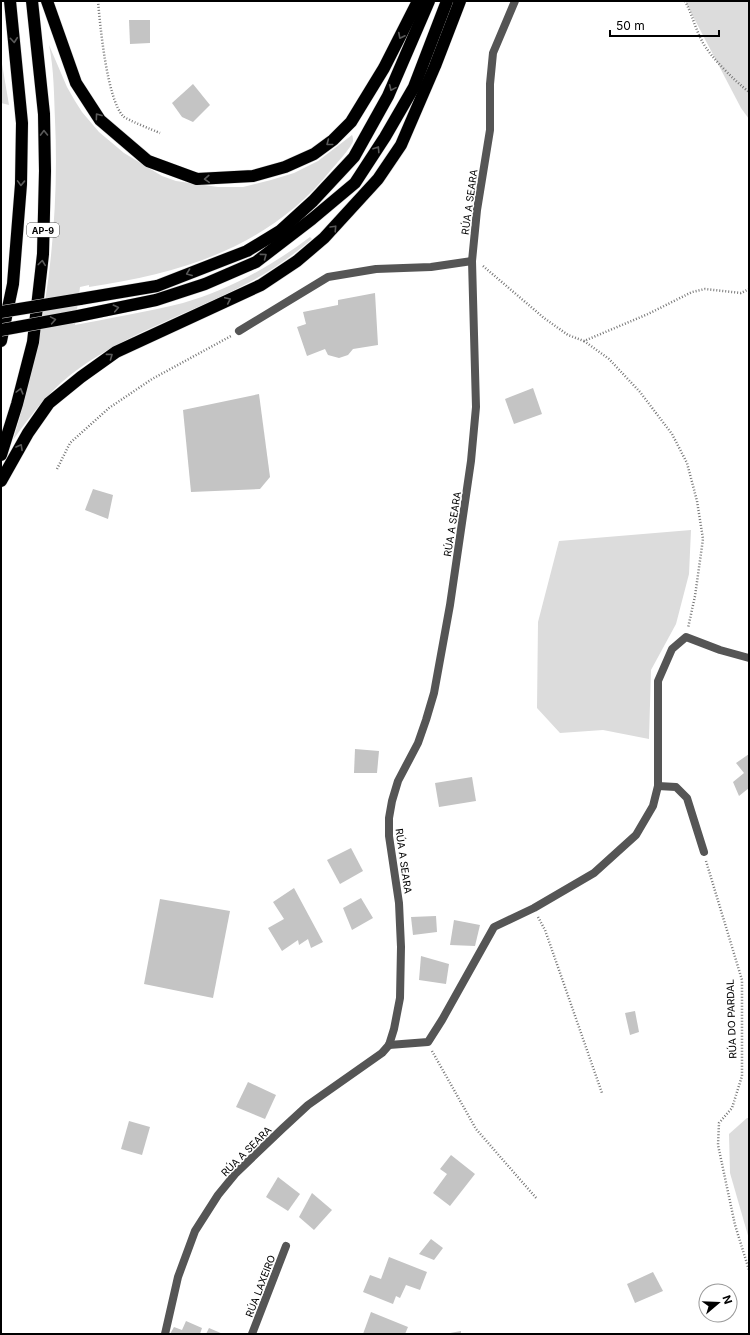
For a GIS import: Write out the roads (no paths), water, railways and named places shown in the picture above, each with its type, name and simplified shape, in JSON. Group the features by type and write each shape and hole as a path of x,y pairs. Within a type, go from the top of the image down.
{"highway":[{"name":"AP-9","path":"1,341 12,284 21,184 22,124 10,1"},
{"name":"AP-9","path":"1,455 33,342 43,254 45,171 44,114 32,1"},
{"path":"47,1 76,83 100,120 148,161 197,179 253,176 285,167 314,154 333,140 351,122 372,89 418,1"},
{"path":"1,312 157,286 247,251 280,231 313,201 354,157 388,96 429,1"},
{"path":"1,330 156,300 205,284 256,262 312,220 355,183 385,137 414,87 447,1"},
{"path":"1,481 28,433 49,403 81,377 116,352 261,285 297,261 324,238 378,179 401,145 435,66 460,1"}],"street":[{"name":"RÚA A SEARA","path":"165,1334 178,1277 190,1244 195,1231 218,1195 236,1173 308,1105 382,1053 389,1044 394,1029 400,998 401,947 399,903 389,836 389,818 398,781 418,743 434,693 450,605 472,461 476,407 472,261 477,210 490,130 492,53 515,1"},
{"path":"239,331 328,277 376,269 431,267 472,261"},
{"path":"389,1044 428,1042 494,927 534,908 594,873 636,835 653,806 658,786 658,681 672,649 686,637 720,650 749,658"},
{"path":"658,786 676,787 687,798 704,852"},
{"name":"RÚA LAXEIRO","path":"252,1334 286,1246"}]}
